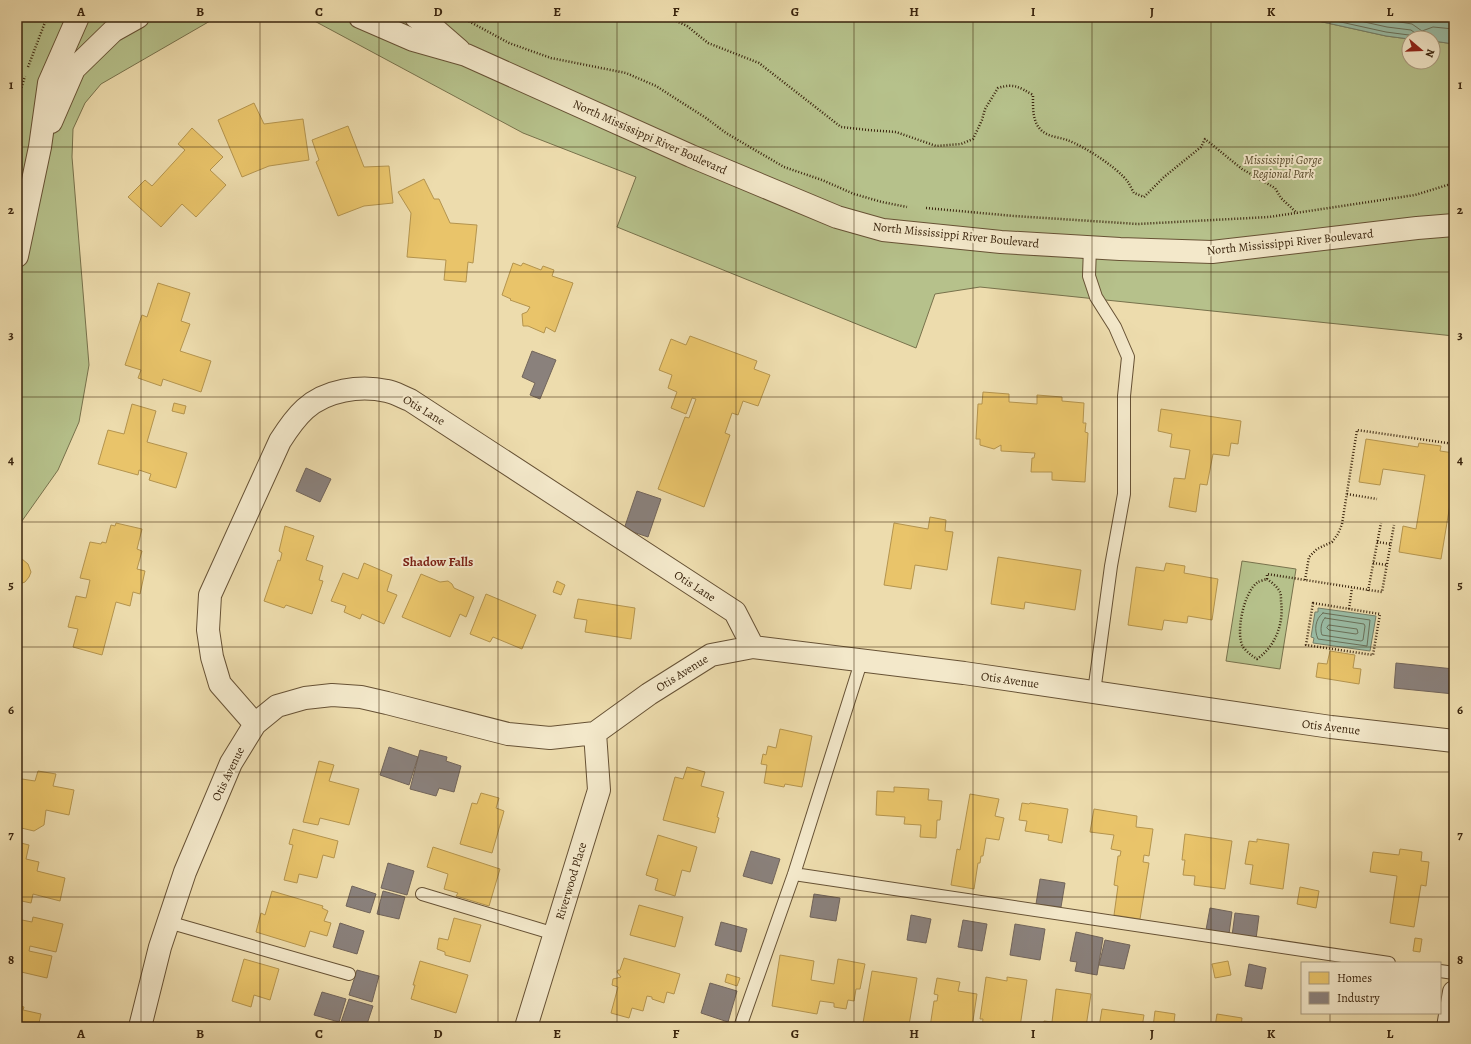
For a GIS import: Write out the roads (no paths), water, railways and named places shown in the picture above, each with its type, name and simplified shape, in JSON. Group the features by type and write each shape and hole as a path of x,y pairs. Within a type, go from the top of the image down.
{"street":[{"path":"17,256 40,147 49,83 78,17"},
{"path":"40,147 74,69 113,31 138,17"},
{"name":"North Mississippi River Boulevard","path":"360,17 414,40 466,55 691,156 837,217 883,230 1001,242 1212,252 1454,225"},
{"name":"North Mississippi River Boulevard","path":"416,17 436,30 466,55"},
{"name":"Otis Lane","path":"255,724 220,684 212,657 208,630 210,595 280,441 291,424 305,409 320,398 339,392 363,388 388,391 410,400 735,612 753,647"},
{"name":"Otis Avenue","path":"140,1027 160,947 185,872 231,763 255,724 277,706 305,698 332,695 361,697 388,702 508,734 550,738 595,733 649,694 711,655 753,647 964,673 1330,727 1454,741"},
{"name":"Riverwood Place","path":"526,1027 599,790 595,733"},
{"path":"1448,1027 1454,992"}],"lane":[{"path":"1090,247 1089,276 1096,297 1115,327 1128,356 1124,396 1124,494 1111,566 1094,692"},
{"path":"740,1027 794,874 862,660"},
{"path":"794,874 1382,962"},
{"path":"422,894 555,934"},
{"path":"168,922 349,974"},
{"path":"1441,971 1454,973"}],"water":[{"path":"1300,17 1454,17 1454,44 1441,42 1441,30 1401,30 1401,38"},
{"path":"1318,608 1376,616 1370,651 1313,643 1314,638 1311,637 1315,612 1318,612"}],"district":[{"name":"Shadow Falls","path":"438,561"}],"park label":[{"name":"Mississippi Gorge Regional Park","path":"1283,167"}]}
